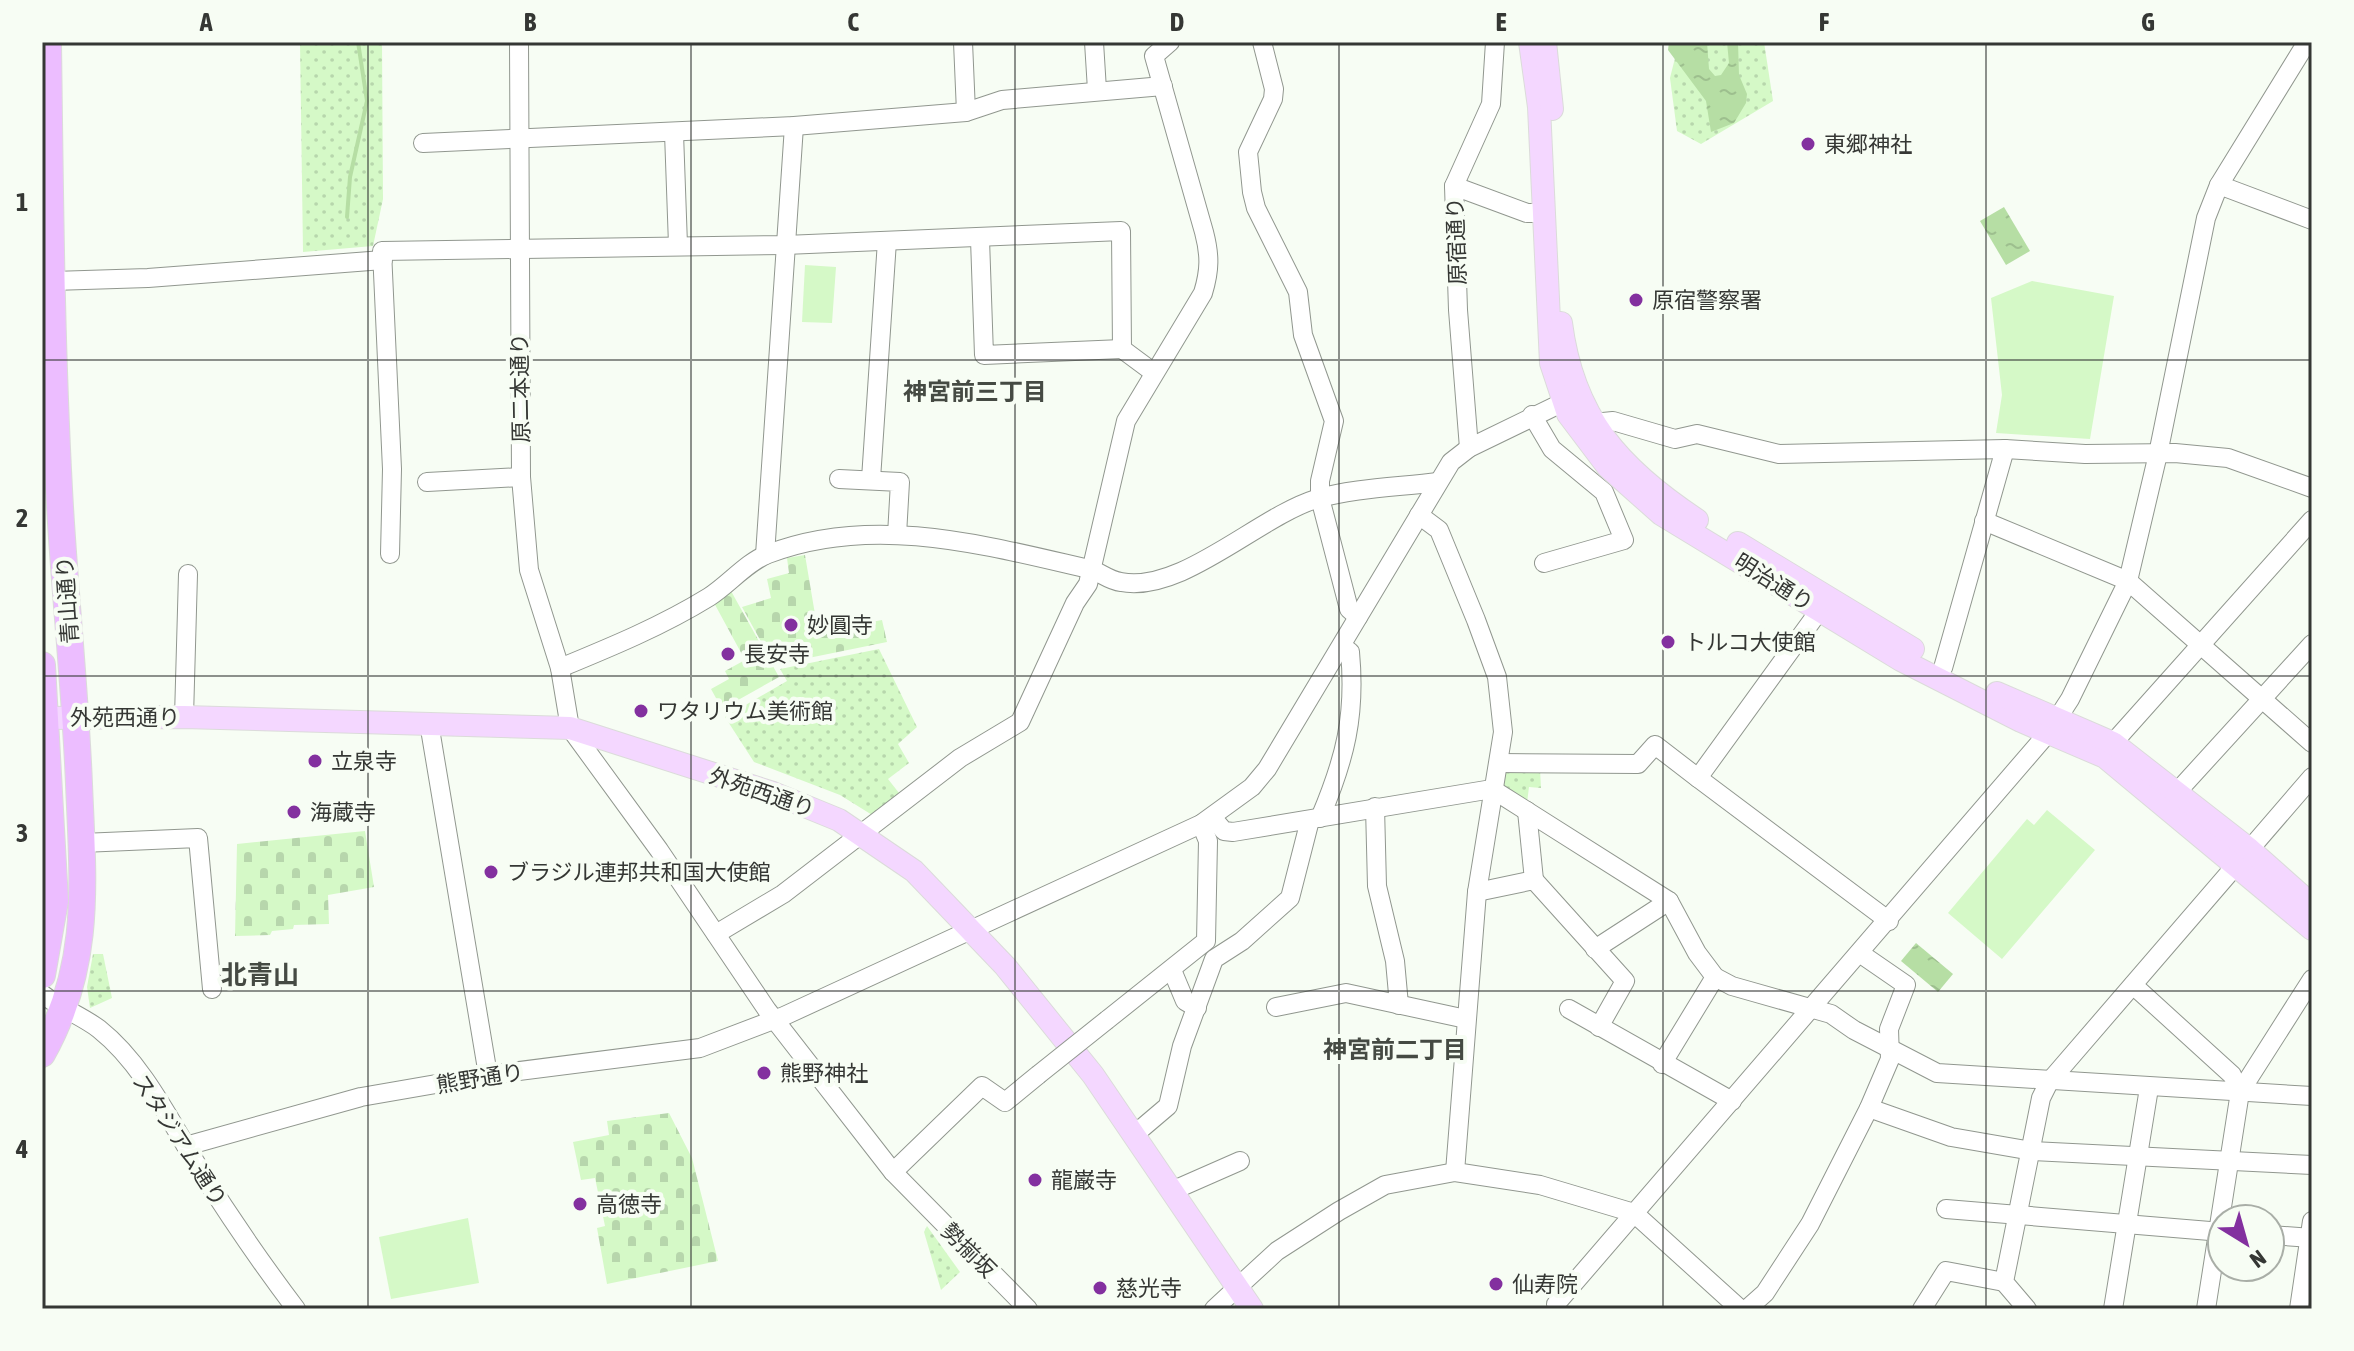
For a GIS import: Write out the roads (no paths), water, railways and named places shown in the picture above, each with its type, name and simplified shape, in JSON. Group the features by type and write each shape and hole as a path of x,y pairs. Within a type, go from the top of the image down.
{"highway":[{"name":"青山通り","path":"42,1054 65,1011 82,928 82,843 76,716 59,491 47,177 48,42"},
{"name":"青山通り","path":"42,665 48,928 42,975"}],"main road":[{"name":"明治通り","path":"1530,42 1539,107 1548,344 1590,447 1630,489 1661,514 2105,757 2312,905"},
{"name":"明治通り","path":"1545,42 1551,91 1560,320 1570,399 1624,464 1665,498 1824,604 1901,660 2053,726 2113,743 2177,792 2312,929"},
{"name":"外苑西通り","path":"43,717 184,717 570,728 773,793 862,833 914,871 971,929 1048,1017 1135,1134 1252,1309"}],"street":[{"name":"原二本通り","path":"519,42 521,477 529,570 560,668 570,728"},
{"path":"963,42 966,112"},
{"path":"1094,42 1097,90"},
{"path":"716,934 783,894 960,758 1020,722 1093,570 1118,445 1126,421 1203,293 1210,258 1154,56 1170,42"},
{"path":"1262,42 1274,89 1273,99 1248,152 1252,192 1256,208 1298,292 1303,335 1334,421 1320,481 1320,498 1349,609 1358,617"},
{"name":"原宿通り","path":"1469,448 1458,311 1454,186 1491,104 1495,42"},
{"path":"1556,1304 1861,954 2053,726 2128,581 2158,454 2206,218 2219,185 2307,42"},
{"path":"423,143 794,126 966,112 1002,100 1163,86"},
{"path":"765,555 794,126"},
{"path":"674,133 678,245"},
{"path":"2219,185 2312,220"},
{"path":"1454,186 1527,213 1541,213"},
{"path":"390,554 392,469 382,251 785,245 1121,231 1122,349"},
{"path":"980,239 984,355 1122,349 1153,372"},
{"path":"871,479 887,241"},
{"path":"53,281 148,278 383,260"},
{"name":"熊野通り","path":"186,1146 361,1097 488,1075 700,1048 775,1019 1207,821 1252,787 1267,769 1451,462 1469,448 1570,399"},
{"path":"1532,415 1552,449 1604,492 1624,540 1544,563"},
{"path":"1593,423 1613,421 1675,439 1697,434 1779,454 2005,449 2228,458 2312,488"},
{"path":"1943,668 2005,449"},
{"path":"427,482 521,477"},
{"path":"839,479 900,482 897,535"},
{"path":"560,668 623,642 686,610 765,555 823,541 897,535 970,542 1093,570 1124,583 1161,579 1217,551 1267,519 1320,498 1438,482"},
{"path":"1419,515 1439,530 1497,677 1503,732 1477,892 1455,1172"},
{"path":"2113,743 2312,520"},
{"path":"1984,521 2128,581 2312,743"},
{"path":"184,717 188,574"},
{"path":"1698,778 1824,604"},
{"path":"2177,792 2312,644"},
{"path":"1135,1134 1168,1106 1182,1046 1214,959 1242,941 1290,898 1315,819 1350,736 1354,686 1350,652 1342,646"},
{"path":"429,723 488,1075"},
{"name":"勢揃坂","path":"570,728 775,1019 893,1172 1028,1309"},
{"path":"1499,763 1638,764 1655,745 1889,921"},
{"path":"2004,1282 2020,1216 2041,1098 2049,1082 2312,777"},
{"path":"1207,821 1224,831 1233,832 1492,789 1669,901 1697,953 1715,977 1732,986 1831,1014 1891,1051 1937,1073 2312,1096"},
{"path":"1375,807 1377,886 1395,961 1399,1005"},
{"path":"1527,811 1534,880 1625,981 1599,1027"},
{"path":"893,1172 982,1086 1005,1102 1206,941 1207,821"},
{"path":"82,843 198,838 212,989"},
{"path":"1477,892 1534,880"},
{"path":"1595,949 1669,901"},
{"path":"1747,1309 1765,1293 1810,1224 1869,1108 1891,1051 1889,1029 1906,985 1861,954"},
{"path":"1172,970 1185,1001 1197,1008"},
{"path":"1662,1064 1715,977"},
{"path":"2224,1203 2240,1092 2312,979"},
{"path":"2133,985 2232,1075 2240,1092"},
{"path":"1276,1007 1346,993 1466,1019"},
{"name":"スタジアム通り","path":"42,994 65,1011 99,1029 117,1049 162,1106 296,1309"},
{"path":"1569,1009 1732,1101"},
{"path":"2113,1309 2149,1088"},
{"path":"1869,1108 1951,1137 2032,1151 2312,1165"},
{"path":"1174,1190 1240,1161"},
{"path":"1214,1309 1277,1251 1374,1190 1415,1178 1455,1172 1540,1185 1634,1213 1740,1309"},
{"path":"1946,1209 2206,1231"},
{"path":"2286,1234 2311,1232 2299,1309"},
{"path":"1922,1309 1946,1271 2004,1282 2027,1309"},
{"path":"2206,1309 2211,1283"}],"water":[{"path":"1669,42 1707,42 1709,69 1715,76 1721,75 1729,63 1727,42 1738,42 1739,75 1747,94 1746,103 1734,123 1711,132 1706,101 1668,50"},
{"path":"2004,207 2030,251 2006,265 1980,221"},
{"path":"1916,943 1953,974 1938,992 1901,961"}],"waterway":[{"path":"347,217 350,177 367,101 358,42"}],"place":[{"name":"東郷神社","path":"1808,144"},
{"name":"原宿警察署","path":"1636,300"},
{"name":"妙圓寺","path":"791,625"},
{"name":"トルコ大使館","path":"1668,642"},
{"name":"長安寺","path":"728,654"},
{"name":"ワタリウム美術館","path":"641,711"},
{"name":"立泉寺","path":"315,761"},
{"name":"海蔵寺","path":"294,812"},
{"name":"ブラジル連邦共和国大使館","path":"491,872"},
{"name":"熊野神社","path":"764,1073"},
{"name":"龍巌寺","path":"1035,1180"},
{"name":"高徳寺","path":"580,1204"},
{"name":"仙寿院","path":"1496,1284"},
{"name":"慈光寺","path":"1100,1288"}],"district":[{"name":"神宮前三丁目","path":"975,391"},
{"name":"北青山","path":"260,975"},
{"name":"神宮前二丁目","path":"1395,1049"}]}
